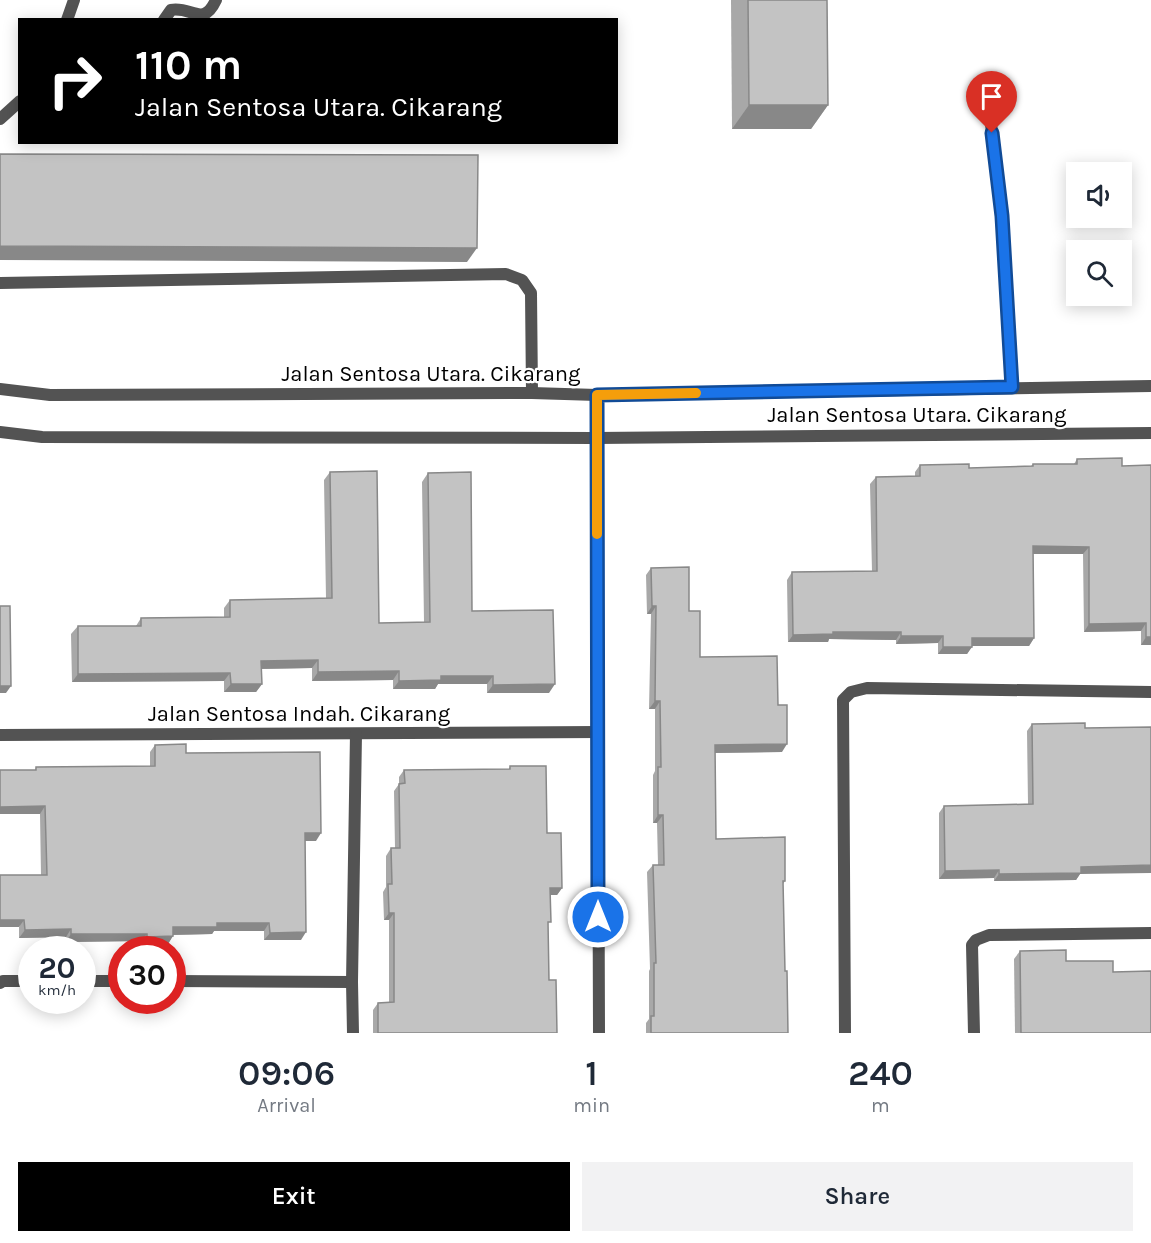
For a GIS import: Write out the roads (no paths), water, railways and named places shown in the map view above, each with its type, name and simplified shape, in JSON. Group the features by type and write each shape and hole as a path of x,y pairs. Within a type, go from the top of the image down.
{"street":[{"path":"68,18 74,0"},
{"path":"165,18 171,10 177,9 206,15 212,10 216,0"},
{"path":"987,91 1002,216 1012,387"},
{"path":"0,119 18,103"},
{"path":"0,283 506,274 522,280 531,292 532,393"},
{"name":"Jalan Sentosa Utara. Cikarang","path":"0,389 50,395 532,393 597,395 1151,386"},
{"path":"597,395 599,1033"},
{"name":"Jalan Sentosa Utara. Cikarang","path":"0,432 42,437 596,438 1151,433"},
{"path":"845,1033 843,700 851,692 867,688 1151,692"},
{"name":"Jalan Sentosa Indah. Cikarang","path":"0,735 598,732"},
{"path":"353,1033 356,734"},
{"path":"974,1033 972,945 982,937 989,935 1151,933"},
{"path":"0,983 18,981"},
{"path":"186,981 352,982"}]}
